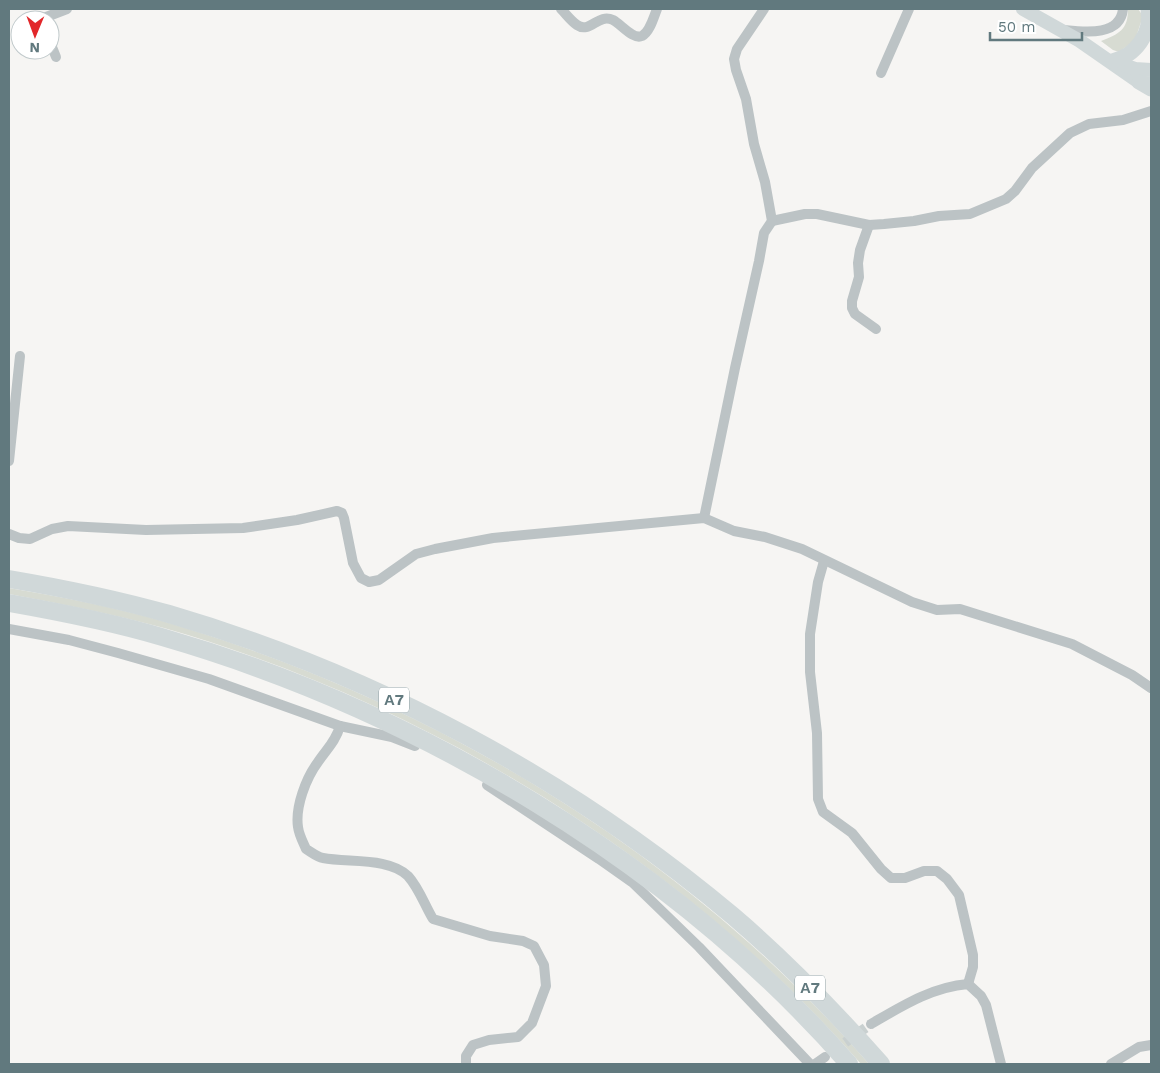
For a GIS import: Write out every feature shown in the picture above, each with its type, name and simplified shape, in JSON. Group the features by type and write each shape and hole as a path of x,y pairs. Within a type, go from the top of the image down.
{"highway":[{"name":"Α7","path":"9,579 115,600 168,614 276,650 375,690 442,722 499,754 612,824 668,865 728,912 802,980 881,1064"},
{"name":"Α7","path":"9,603 95,620 162,637 266,671 365,712 431,744 544,809 599,845 679,903 719,936 784,995 849,1064"}],"main road":[{"path":"1023,9 1062,30 1147,85"},
{"path":"1106,58 1128,56 1142,40 1148,23 1148,9"},
{"path":"1106,58 1127,67 1151,70"}],"street":[{"path":"561,9 578,26 584,28 591,26 599,19 607,18 636,36 642,36 646,33 657,9"},
{"path":"764,9 737,49 734,59 746,99 772,221"},
{"path":"881,73 909,9"},
{"path":"1062,30 1091,32 1106,29 1118,22 1123,9"},
{"path":"704,518 764,233 772,221 805,214 818,214 868,225 898,224 938,216 970,214 1006,199 1015,191 1032,168 1070,133 1089,124 1123,120 1151,111"},
{"path":"868,225 860,250 858,263 859,277 852,301 852,308 854,314 876,329"},
{"path":"9,461 20,356"},
{"path":"9,534 27,540 56,527 68,526 146,530 243,528 297,520 337,511 342,513 344,518 353,563 361,578 369,582 379,580 416,554 434,549 493,538 704,518 734,531 765,537 802,549 912,602 937,610 960,609 1072,644 1132,675 1151,688"},
{"path":"824,561 818,582 810,634 810,672 816,733 818,799 823,812 852,833 881,869 892,878 905,878 924,871 937,871 947,879 959,895 973,955 973,967 968,984"},
{"path":"9,629 69,640 172,668 236,688 340,726 392,737 440,758 513,801 633,883 699,947 810,1064"},
{"path":"340,726 332,745 318,762 308,779 300,800 298,827 306,850 321,858 376,863 394,867 408,876 433,919 490,936 523,941 534,946 544,965 546,986 532,1023 518,1037 489,1040 473,1045 466,1056 466,1064"},
{"path":"871,1024 933,991 952,985 968,984 981,996 986,1005 1001,1064"},
{"path":"1111,1064 1139,1047 1151,1045"},
{"path":"815,1064 825,1058"}],"shaded area":[{"path":"1128,9 1138,9 1143,16 1135,40 1119,52 1101,41 1113,36 1124,27 1128,16"},
{"path":"9,588 88,603 147,617 266,655 363,695 458,741 549,794 637,853 719,917 797,988 869,1064 861,1064 790,989 713,920 631,856 544,797 453,745 359,699 262,660 145,623 9,594"}],"tunnel":[{"path":"833,1051 871,1024"}]}
